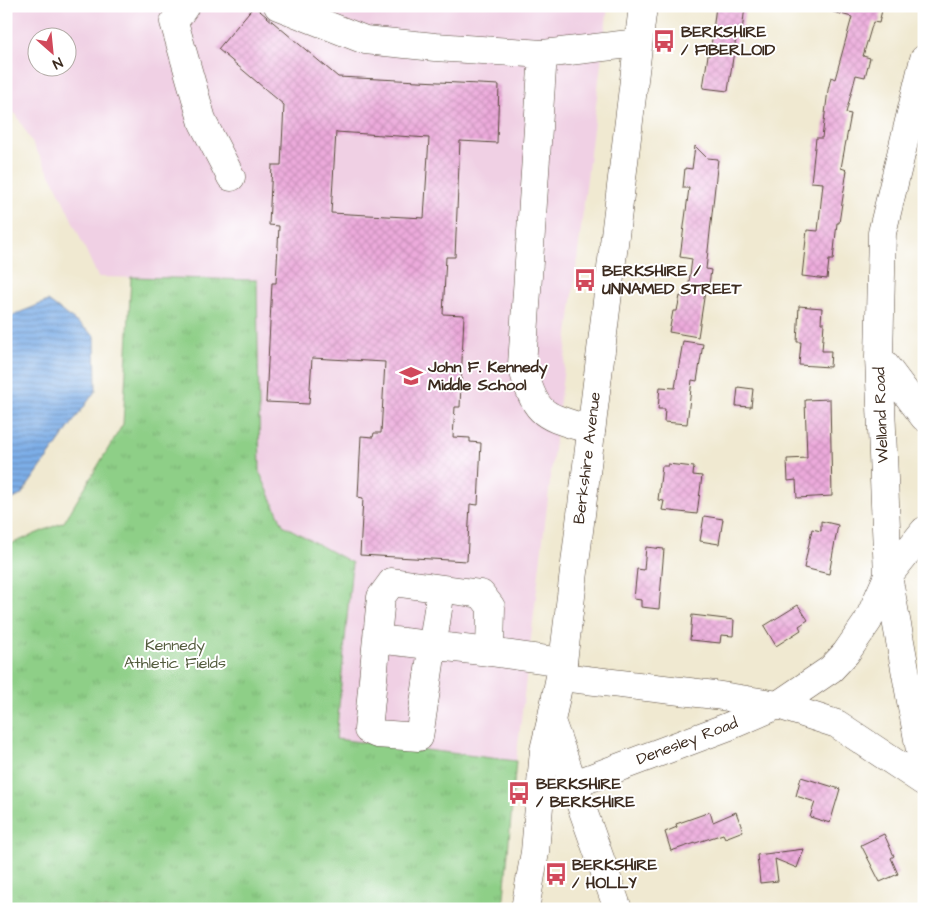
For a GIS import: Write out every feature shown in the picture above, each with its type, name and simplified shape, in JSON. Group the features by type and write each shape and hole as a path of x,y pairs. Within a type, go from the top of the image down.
{"street":[{"path":"185,6 174,22 203,123 231,177"},
{"path":"278,6 365,40 543,54 638,43"},
{"name":"Berkshire Avenue","path":"525,909 535,852 544,750 562,669 643,6"},
{"path":"543,54 522,365 531,397 548,416 591,430"},
{"name":"Welland Road","path":"924,59 882,233 879,357 888,576 924,772"},
{"path":"879,357 924,417"},
{"path":"888,576 924,531"},
{"name":"Denesley Road","path":"540,797 727,727 778,705 831,669 846,653 868,621 888,576"},
{"path":"442,589 419,737 378,734 368,730 381,597 392,582 481,594 491,608 490,652"},
{"name":"Denesley Road","path":"377,639 432,647 490,652 562,669 778,705 837,724 924,782"},
{"path":"551,720 618,909"}],"shaded area":[{"name":"John F. Kennedy Middle School","path":"6,6 608,6 516,761 336,739 352,563 283,525 260,473 257,280 98,277 56,185 17,116 6,106"}],"green space":[{"name":"Kennedy Athletic Fields","path":"131,277 257,280 260,473 283,525 352,563 336,739 516,761 503,909 6,909 6,546 64,522 123,424"}],"water":[{"path":"48,301 95,336 96,390 21,495 6,503 6,318"}],"building":[{"path":"254,6 338,77 499,85 497,143 460,141 455,257 446,257 443,314 464,315 460,407 455,407 453,437 470,438 470,442 481,443 478,505 470,504 467,561 360,555 363,498 358,497 361,436 373,437 374,433 381,433 385,362 312,358 309,404 266,402 272,283 276,283 279,226 269,225 272,165 281,165 284,105 218,49","holes":["336,132 429,138 424,218 331,213"]},
{"path":"716,6 745,6 742,32 737,31 728,91 703,88 708,55 710,55"},
{"path":"834,6 883,6 879,23 873,22 863,56 870,58 865,77 856,75 846,113 851,114 841,168 847,170 839,223 837,223 833,260 829,260 827,279 802,276 807,230 818,231 823,183 811,182 816,138 822,138 831,77 835,79 852,17 833,12"},
{"path":"695,146 707,158 718,159 706,269 711,270 709,285 706,285 698,337 669,332 673,311 677,311 680,296 687,298 692,259 680,257 689,188 683,188 685,168 692,169"},
{"path":"799,306 822,308 821,323 824,323 822,351 831,351 830,367 799,365 801,342 797,342"},
{"path":"683,341 703,344 697,381 692,380 687,424 664,422 665,409 658,409 660,387 675,388"},
{"path":"738,387 753,389 751,407 736,406"},
{"path":"830,399 832,496 797,498 796,480 788,481 787,459 807,458 805,400"},
{"path":"668,464 694,467 693,475 702,476 697,514 662,510 664,501 658,500 662,466 668,466"},
{"path":"704,516 723,519 719,544 700,541"},
{"path":"821,521 838,525 829,574 804,568 812,529 821,531"},
{"path":"646,547 664,549 659,609 641,607 641,600 634,599 637,569 644,570"},
{"path":"798,605 808,620 799,626 801,630 776,646 764,626"},
{"path":"692,615 734,620 733,636 721,635 720,643 690,640"},
{"path":"801,777 840,789 830,823 810,817 815,802 796,796"},
{"path":"710,812 713,822 736,812 743,831 725,838 723,834 671,851 665,832 677,827 676,824"},
{"path":"884,834 894,856 891,858 898,874 880,882 861,845"},
{"path":"804,849 797,868 775,859 778,881 760,883 757,855"}],"place":[{"name":"BERKSHIRE / FIBERLOID","path":"664,41"},
{"name":"BERKSHIRE / UNNAMED STREET","path":"585,280"},
{"name":"John F. Kennedy Middle School","path":"411,376"},
{"name":"BERKSHIRE / BERKSHIRE","path":"519,793"},
{"name":"BERKSHIRE / HOLLY","path":"556,874"}]}
